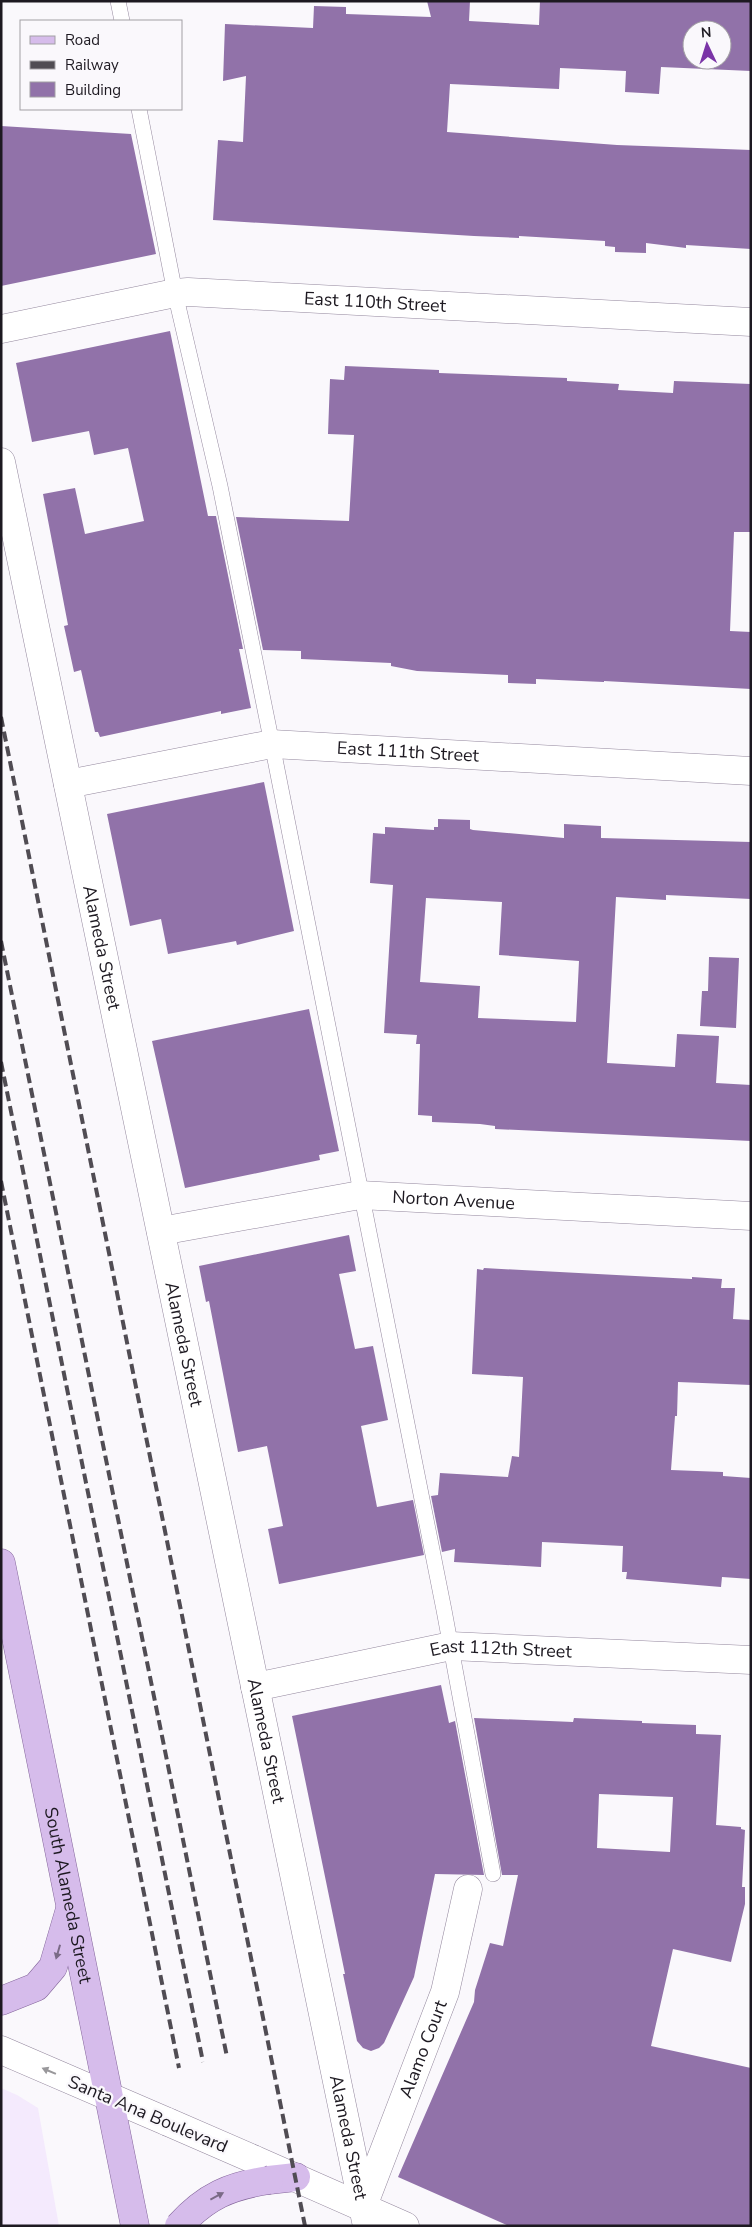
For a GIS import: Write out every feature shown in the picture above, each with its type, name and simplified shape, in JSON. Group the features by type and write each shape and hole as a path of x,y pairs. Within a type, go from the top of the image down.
{"main road":[{"name":"South Alameda Street","path":"1,1563 135,2226"},
{"path":"1,2001 36,1987 53,1967 71,1905"},
{"path":"179,2226 193,2211 216,2196 241,2184 282,2178"}],"street":[{"name":"East 110th Street","path":"1,329 175,292 751,322"},
{"name":"Alameda Street","path":"1,462 365,2216"},
{"name":"East 111th Street","path":"68,784 272,744 751,771"},
{"name":"Norton Avenue","path":"161,1231 360,1194 751,1216"},
{"name":"East 112th Street","path":"256,1686 451,1646 751,1660"},
{"name":"Alamo Court","path":"365,2216 446,1992 468,1889"},
{"name":"Santa Ana Boulevard","path":"1,2050 253,2159 282,2178 365,2216 405,2226"}],"lane":[{"path":"118,1 122,20"},
{"path":"139,110 175,292 220,486 272,744 451,1646 493,1874"}],"shaded area":[{"path":"1,2088 38,2108 59,2226 1,2226"}],"building":[{"path":"427,1 470,1 469,21 539,25 540,1 751,1 751,71 728,70 732,70 732,20 682,20 682,68 661,67 659,94 625,92 626,71 560,68 559,89 450,84 447,132 617,145 751,150 751,249 686,245 686,248 646,243 646,253 615,252 615,247 605,246 605,241 519,236 519,238 474,236 213,220 218,140 243,142 246,76 223,81 225,24 313,28 314,6 346,7 346,14 431,17"},
{"path":"1,126 131,134 156,254 1,286"},
{"path":"170,331 208,516 216,516 243,649 239,649 251,708 221,714 221,711 100,737 98,732 95,732 81,670 74,672 64,626 68,625 43,494 75,488 85,534 144,521 128,448 94,455 89,431 32,442 16,363"},
{"path":"345,366 439,370 439,373 567,378 567,381 619,384 618,390 673,393 674,381 751,384 751,532 734,532 730,631 751,632 751,689 536,679 536,684 508,683 508,675 417,671 391,666 391,663 301,659 301,651 263,650 236,517 349,521 354,435 328,434 330,379 344,380"},
{"path":"264,782 294,931 237,945 236,941 168,954 161,919 130,926 107,814"},
{"path":"438,819 470,820 470,829 473,830 564,838 564,824 601,826 601,838 751,842 751,899 666,895 666,900 616,897 607,1063 675,1067 677,1034 719,1036 716,1083 751,1085 751,1141 495,1129 495,1126 480,1124 432,1122 432,1116 418,1115 420,1044 416,1044 417,1035 384,1033 393,885 370,883 373,833 385,834 385,827 434,830 434,827 438,827","holes":["426,898 502,902 499,955 579,961 576,1022 478,1018 480,986 420,982"]},
{"path":"709,957 739,958 736,1028 700,1026 702,991 708,991"},
{"path":"309,1009 339,1151 319,1155 320,1160 185,1188 152,1041"},
{"path":"349,1235 356,1271 339,1274 355,1349 373,1346 388,1420 361,1426 377,1507 413,1500 424,1555 279,1584 268,1529 283,1526 267,1446 238,1452 209,1301 206,1302 199,1266"},
{"path":"484,1268 722,1279 721,1288 735,1288 733,1319 751,1320 751,1385 678,1382 677,1416 675,1416 671,1470 723,1472 723,1476 751,1478 751,1579 722,1577 721,1587 626,1579 627,1572 622,1572 623,1546 542,1542 541,1567 454,1562 455,1549 442,1552 431,1496 438,1495 440,1473 508,1477 512,1456 519,1457 523,1377 472,1374 477,1269 483,1270"},
{"path":"441,1685 449,1723 455,1721 484,1875 435,1874 414,1977 384,2043 379,2048 371,2051 363,2048 357,2041 292,1716"},
{"path":"474,1718 573,1722 574,1718 642,1721 642,1723 696,1725 696,1734 721,1735 716,1825 741,1827 741,1829 745,1830 742,1887 745,1887 745,1904 731,1962 673,1949 651,2046 751,2068 751,2226 509,2226 398,2177 474,2002 475,1990 490,1943 503,1946 518,1875 502,1875","holes":["599,1794 673,1797 670,1852 597,1848"]}],"railway":[{"path":"1,717 305,2226"},
{"path":"1,941 227,2057"},
{"path":"1,1062 203,2062"},
{"path":"1,1181 179,2068"}]}
